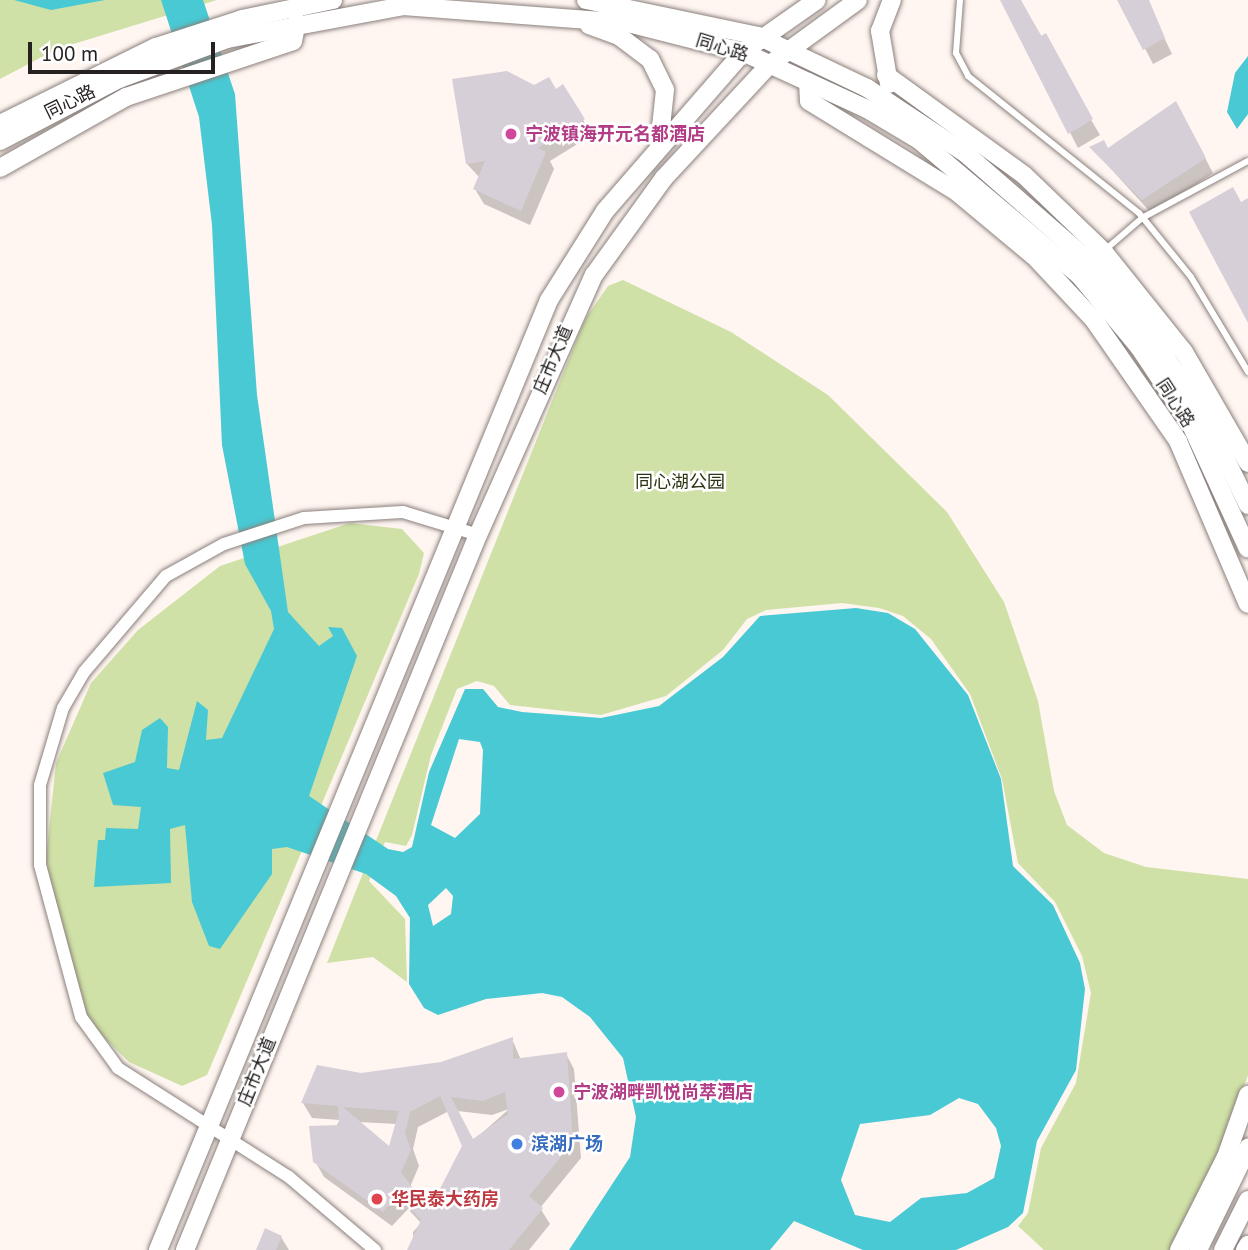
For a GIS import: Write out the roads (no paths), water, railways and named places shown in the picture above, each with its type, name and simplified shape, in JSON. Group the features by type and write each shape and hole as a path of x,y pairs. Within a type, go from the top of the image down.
{"street":[{"name":"同心路","path":"0,141 63,104 172,58 333,0"},
{"name":"同心路","path":"586,0 758,36 787,48 911,115 1097,257 1157,343 1210,427 1248,505"},
{"name":"庄市大道","path":"158,1250 350,784 452,526 572,258 657,152 758,36 817,0"},
{"name":"庄市大道","path":"185,1250 478,536 594,275 664,178 769,65 787,48 858,0"},
{"path":"892,0 880,31 886,75 911,115"},
{"name":"同心路","path":"0,124 156,47 242,19 301,12 404,6 563,15 628,23 743,52 808,82 919,141 1079,275 1139,347 1191,425 1248,549"},
{"path":"0,168 126,97 293,41 301,12"},
{"path":"563,15 619,36 650,59 665,90 666,122 657,152"},
{"path":"886,75 1024,175 1184,352 1248,463"},
{"path":"808,82 809,101 957,192 1037,259 1094,320 1178,441 1248,604"},
{"path":"375,1250 345,1219 231,1136 209,1126 118,1068 81,1017 50,914 36,838 46,753 63,708 92,662 166,576 224,544 304,518 351,513 404,512 478,536"},
{"path":"1179,1250 1226,1157 1248,1095"},
{"path":"1198,1250 1248,1148"},
{"path":"1223,1250 1248,1200"},
{"path":"1245,1250 1248,1245"}],"lane":[{"path":"960,0 956,52 968,76 1142,218 1191,277 1248,372"},
{"path":"1097,257 1142,218 1248,161"}],"water":[{"path":"14,0 105,0 51,10"},
{"path":"161,0 203,0 235,94 257,395 288,612 319,646 333,636 328,627 342,628 357,656 309,796 388,849 403,852 412,847 429,772 465,689 483,689 498,707 522,712 601,718 659,706 723,657 760,616 856,608 888,613 915,629 968,695 1001,779 1013,866 1053,905 1080,963 1085,989 1076,1070 1037,1141 1023,1213 1008,1227 956,1250 863,1250 794,1221 770,1250 569,1250 630,1157 636,1117 623,1058 590,1017 562,997 542,993 486,999 438,1015 424,1008 409,984 410,918 396,896 366,874 287,847 272,849 272,874 220,949 209,946 192,902 185,825 170,829 171,883 94,887 98,840 105,840 106,828 138,829 141,807 113,805 103,773 135,762 142,730 160,718 168,727 167,768 179,770 197,701 208,710 206,740 222,738 274,629 271,611 245,564 222,445 212,225 199,117","holes":["459,739 480,742 483,750 480,814 455,838 431,825","446,888 453,896 451,914 433,926 428,905","959,1098 978,1104 996,1128 1001,1146 994,1178 967,1193 921,1198 890,1222 855,1215 841,1180 860,1124 930,1115"]},
{"path":"1248,56 1248,114 1237,129 1227,112 1235,73"}],"place":[{"name":"宁波镇海开元名都酒店","path":"511,134"},
{"name":"宁波湖畔凯悦尚萃酒店","path":"559,1092"},
{"name":"滨湖广场","path":"517,1144"},
{"name":"华民泰大药房","path":"377,1199"}],"park label":[{"name":"同心湖公园","path":"680,482"}]}
